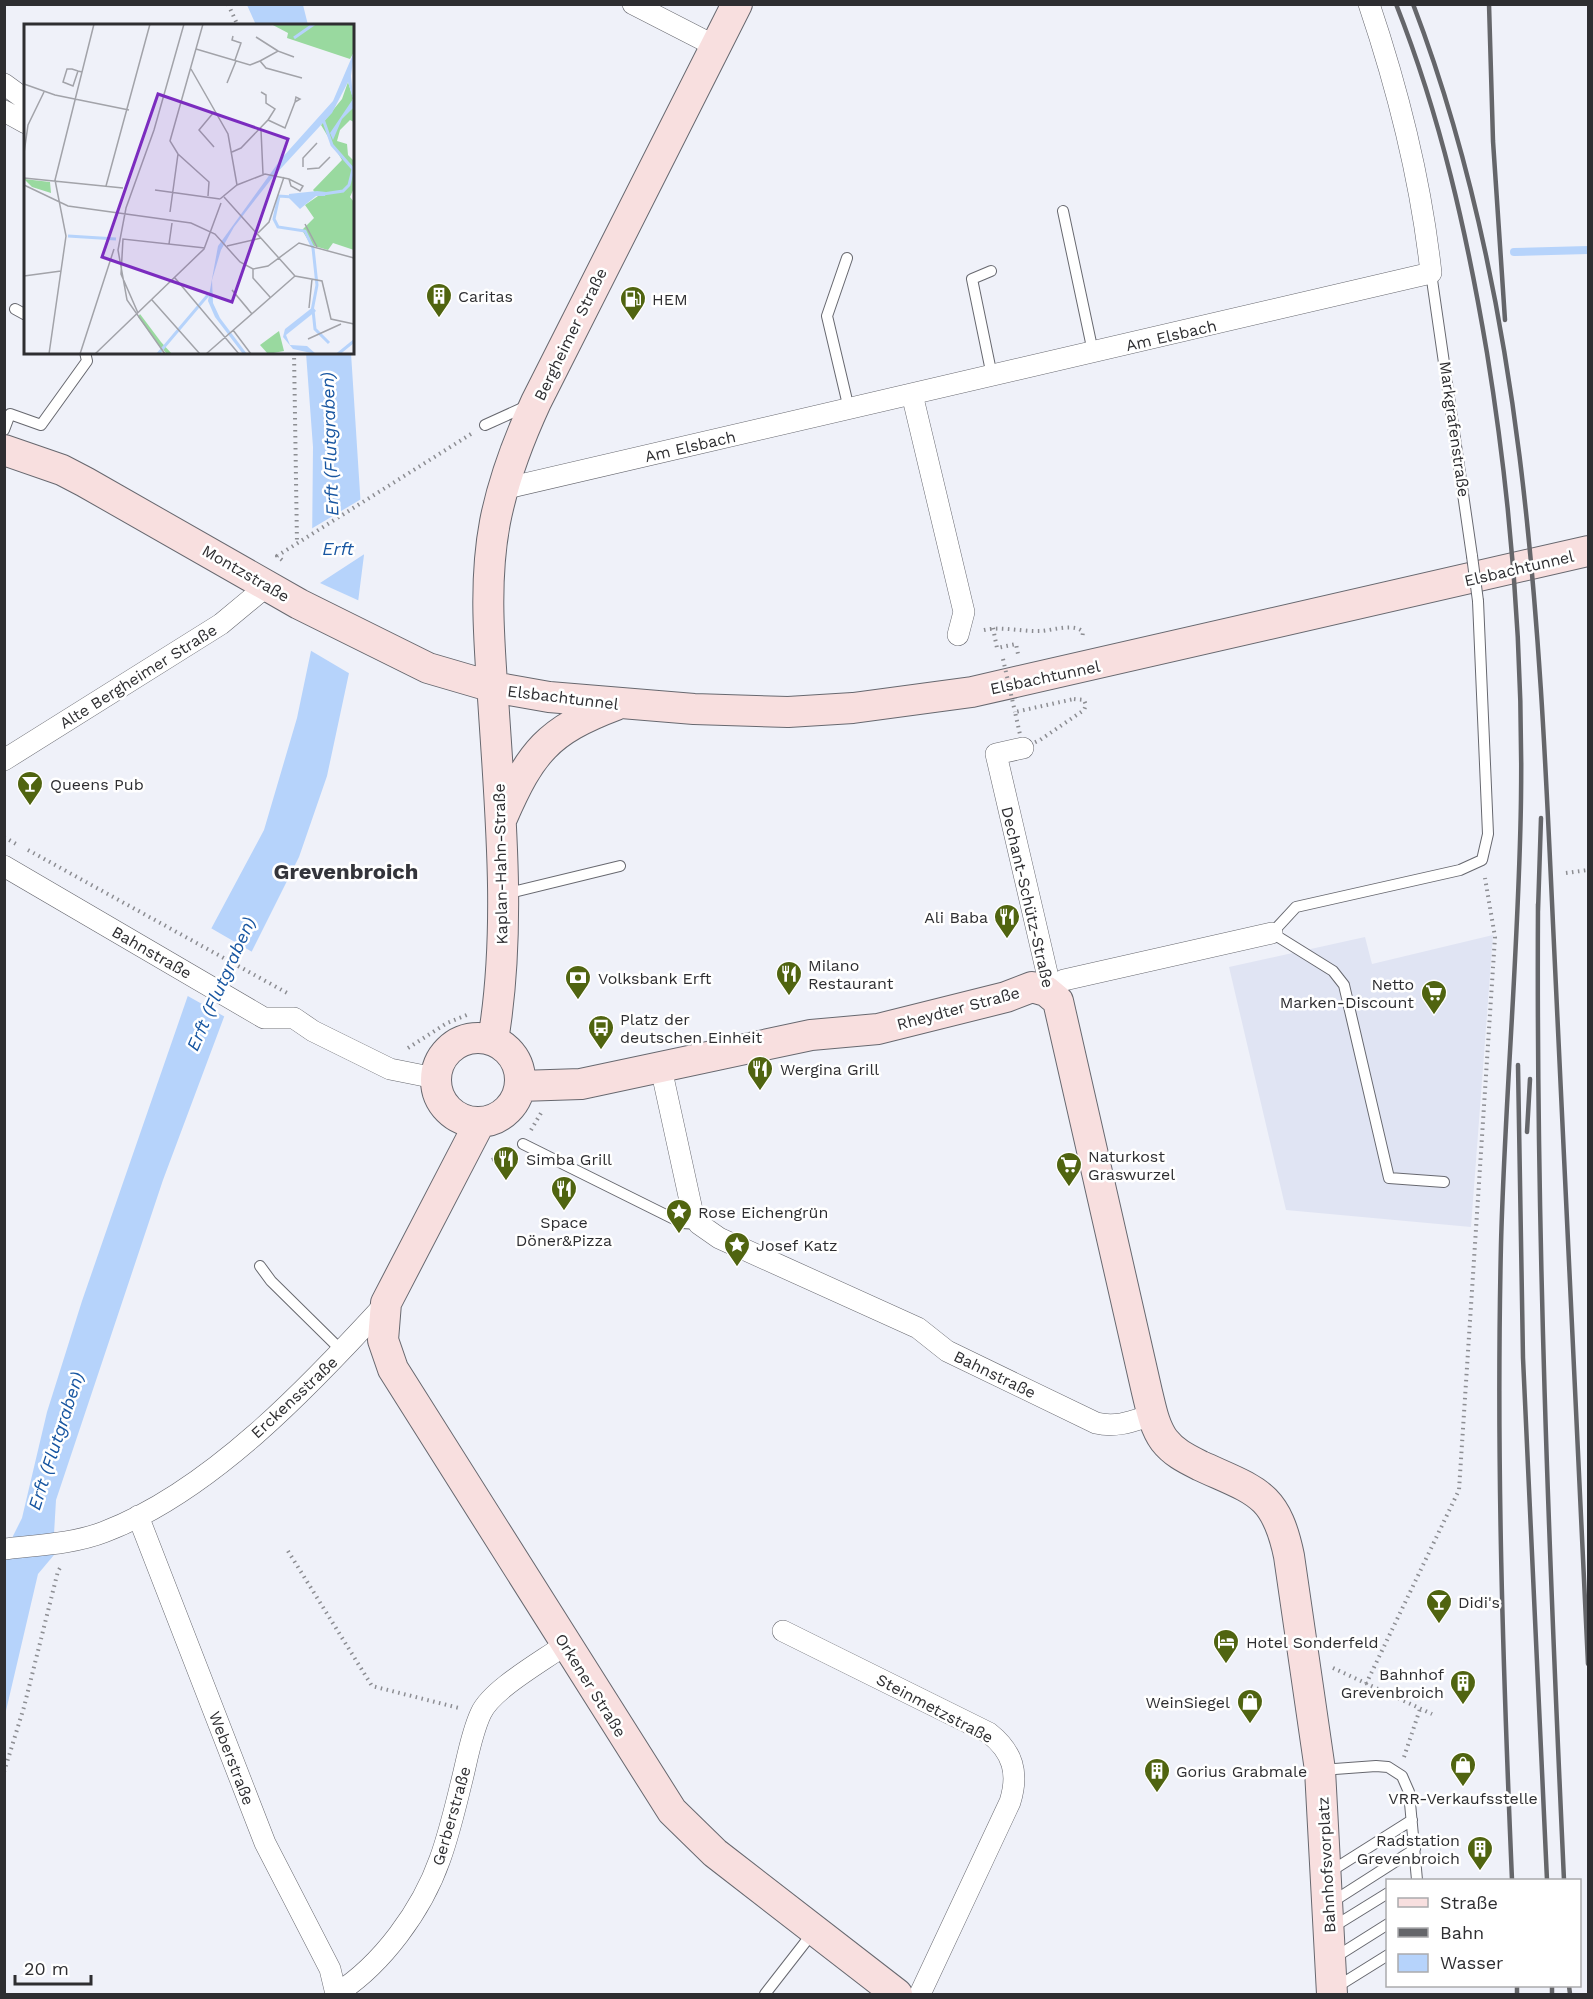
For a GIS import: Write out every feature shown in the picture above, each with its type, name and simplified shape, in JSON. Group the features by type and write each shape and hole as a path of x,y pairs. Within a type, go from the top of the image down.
{"street":[{"path":"633,4 715,46"},
{"name":"Bergheimer Straße","path":"493,687 488,591 493,537 503,489 536,402 737,4"},
{"name":"Markgrafenstraße","path":"1369,4 1408,132 1419,187 1431,273"},
{"path":"4,84 24,99"},
{"path":"4,111 24,122"},
{"name":"Am Elsbach","path":"503,489 1431,273"},
{"path":"912,394 964,612 958,635"},
{"name":"Montzstraße","path":"4,450 62,470 299,604 367,639 428,668 493,687"},
{"name":"Elsbachtunnel","path":"493,687 549,697 619,704 788,712 870,707 939,698 1072,671 1588,551"},
{"name":"Alte Bergheimer Straße","path":"4,760 221,624 268,585"},
{"name":"Kaplan-Hahn-Straße","path":"493,687 502,956 495,1028"},
{"path":"499,823 522,773 544,744 575,723 619,704"},
{"name":"Dechant-Schütz-Straße","path":"1023,748 996,754 1047,973 1046,990 1058,1001 1152,1414"},
{"name":"Bahnstraße","path":"4,866 264,1018 294,1018 314,1031 390,1069 435,1078"},
{"name":"Rheydter Straße","path":"520,1086 581,1084 811,1035 879,1029 1006,997 1032,987 1046,990 1064,980 1272,933"},
{"path":"495,1028 502,1045 519,1067 520,1086 513,1104 499,1117 480,1122 457,1117 448,1110 436,1089 435,1078 441,1059 454,1044 495,1028"},
{"path":"661,1068 692,1210 699,1224"},
{"name":"Erckensstraße","path":"4,1549 78,1539 103,1533 138,1516 180,1490 242,1445 292,1401 386,1303 480,1122"},
{"name":"Bahnstraße","path":"699,1224 718,1238 918,1328 947,1351 1096,1423 1108,1426 1123,1425 1152,1414"},
{"name":"Orkener Straße","path":"386,1303 383,1340 393,1369 660,1794 684,1826 897,1995"},
{"name":"Bahnhofsvorplatz","path":"1152,1414 1160,1434 1177,1453 1260,1495 1274,1511 1282,1526 1320,1770 1328,1874 1332,1992"},
{"name":"Weberstraße","path":"138,1516 268,1850 330,1969 336,1995"},
{"name":"Steinmetzstraße","path":"783,1631 983,1729 1001,1743 1012,1759 1015,1779 1010,1802 920,1995"},
{"name":"Gerberstraße","path":"336,1995 358,1978 381,1955 411,1915 430,1884 445,1845 480,1713 504,1688 566,1644"}],"lane":[{"path":"1064,211 1093,352"},
{"path":"847,258 827,316 849,409"},
{"path":"992,271 972,279 992,376"},
{"name":"Markgrafenstraße","path":"1431,273 1478,601 1488,834 1482,860"},
{"path":"15,309 24,314"},
{"path":"4,430 7,413 41,425 87,361 85,354"},
{"path":"485,425 536,402"},
{"path":"1444,1182 1389,1178 1344,985 1333,971 1272,933 1296,907 1460,870 1482,860"},
{"path":"501,894 620,866"},
{"path":"523,1144 682,1222 699,1224"},
{"path":"260,1266 271,1281 342,1351"},
{"path":"1320,1770 1388,1767 1398,1773 1407,1783 1410,1792 1415,1849 1414,1879"},
{"path":"1328,1874 1412,1820"},
{"path":"1330,1916 1415,1849"},
{"path":"1330,1916 1386,1894"},
{"path":"1331,1960 1386,1925"},
{"path":"765,1995 814,1930"},
{"path":"1332,1992 1386,1956"}],"path":[{"path":"228,4 237,24"},
{"path":"294,354 297,543"},
{"path":"303,540 485,425"},
{"path":"993,628 997,648 1016,644 1018,655"},
{"path":"958,635 993,628 1025,632 1079,628 1084,636 1076,642"},
{"path":"1023,748 1040,740 1082,712 1086,704 1082,699 1074,699 1015,712 1003,658 1030,652"},
{"path":"4,837 291,995"},
{"path":"1366,1684 1459,1490 1495,937 1482,860"},
{"path":"1566,873 1588,870"},
{"path":"402,1049 413,1047 447,1023 471,1014 495,1028"},
{"path":"288,1551 372,1686 480,1713"},
{"path":"4,1772 24,1707 58,1571 69,1559"},
{"path":"1305,1662 1327,1659 1334,1670 1432,1714"},
{"path":"1398,1773 1420,1709"}],"shaded area":[{"path":"1493,935 1471,1227 1286,1210 1229,967 1365,937 1372,964"}],"water":[{"path":"247,5 303,5 308,24 256,24"},
{"name":"Erft","path":"306,354 351,354 364,555 349,673 327,776 299,857 252,951 224,1017 163,1180 56,1500 54,1534 59,1549 38,1574 5,1715 5,1552 22,1518 47,1412 82,1301 211,929 264,830 297,718 311,651 313,447"}],"pier":[{"path":"363,498 366,553 320,583 362,602 352,675 308,649 311,529"},
{"path":"209,927 254,953 227,1018 186,995"}],"waterway":[{"path":"1514,252 1588,250"}],"railway":[{"path":"1396,4 1439,133 1471,264 1503,464 1514,575 1520,686 1520,854 1503,1188 1499,1403 1501,1562 1512,1879"},
{"path":"1413,4 1451,115 1480,228 1503,342 1520,458 1532,574 1548,808 1588,1664"},
{"path":"1489,4 1493,141 1505,320"},
{"path":"1538,911 1541,818"},
{"path":"1538,904 1541,1270 1564,1879"},
{"path":"1518,1065 1523,1358 1547,1879"},
{"path":"1527,1132 1530,1079"},
{"path":"1517,1987 1517,1994"},
{"path":"1552,1987 1552,1994"},
{"path":"1569,1987 1570,1994"}],"place":[{"name":"Caritas","path":"439,319"},
{"name":"HEM","path":"633,322"},
{"name":"Queens Pub","path":"30,807"},
{"name":"Ali Baba","path":"1007,940"},
{"name":"Milano Restaurant","path":"789,997"},
{"name":"Volksbank Erft","path":"578,1001"},
{"name":"Netto Marken-Discount","path":"1434,1016"},
{"name":"Platz der deutschen Einheit","path":"601,1051"},
{"name":"Wergina Grill","path":"760,1092"},
{"name":"Simba Grill","path":"506,1182"},
{"name":"Naturkost Graswurzel","path":"1069,1188"},
{"name":"Space Döner&Pizza","path":"564,1212"},
{"name":"Rose Eichengrün","path":"679,1235"},
{"name":"Josef Katz","path":"737,1268"},
{"name":"Didi's","path":"1439,1625"},
{"name":"Hotel Sonderfeld","path":"1226,1665"},
{"name":"Bahnhof Grevenbroich","path":"1463,1706"},
{"name":"WeinSiegel","path":"1250,1725"},
{"name":"VRR-Verkaufsstelle","path":"1463,1788"},
{"name":"Gorius Grabmale","path":"1157,1794"},
{"name":"Radstation Grevenbroich","path":"1480,1872"}],"district":[{"name":"Grevenbroich","path":"346,871"}],"water label":[{"name":"Erft (Flutgraben)","path":"330,444"},
{"name":"Erft (Flutgraben)","path":"221,984"},
{"name":"Erft (Flutgraben)","path":"56,1441"}]}
